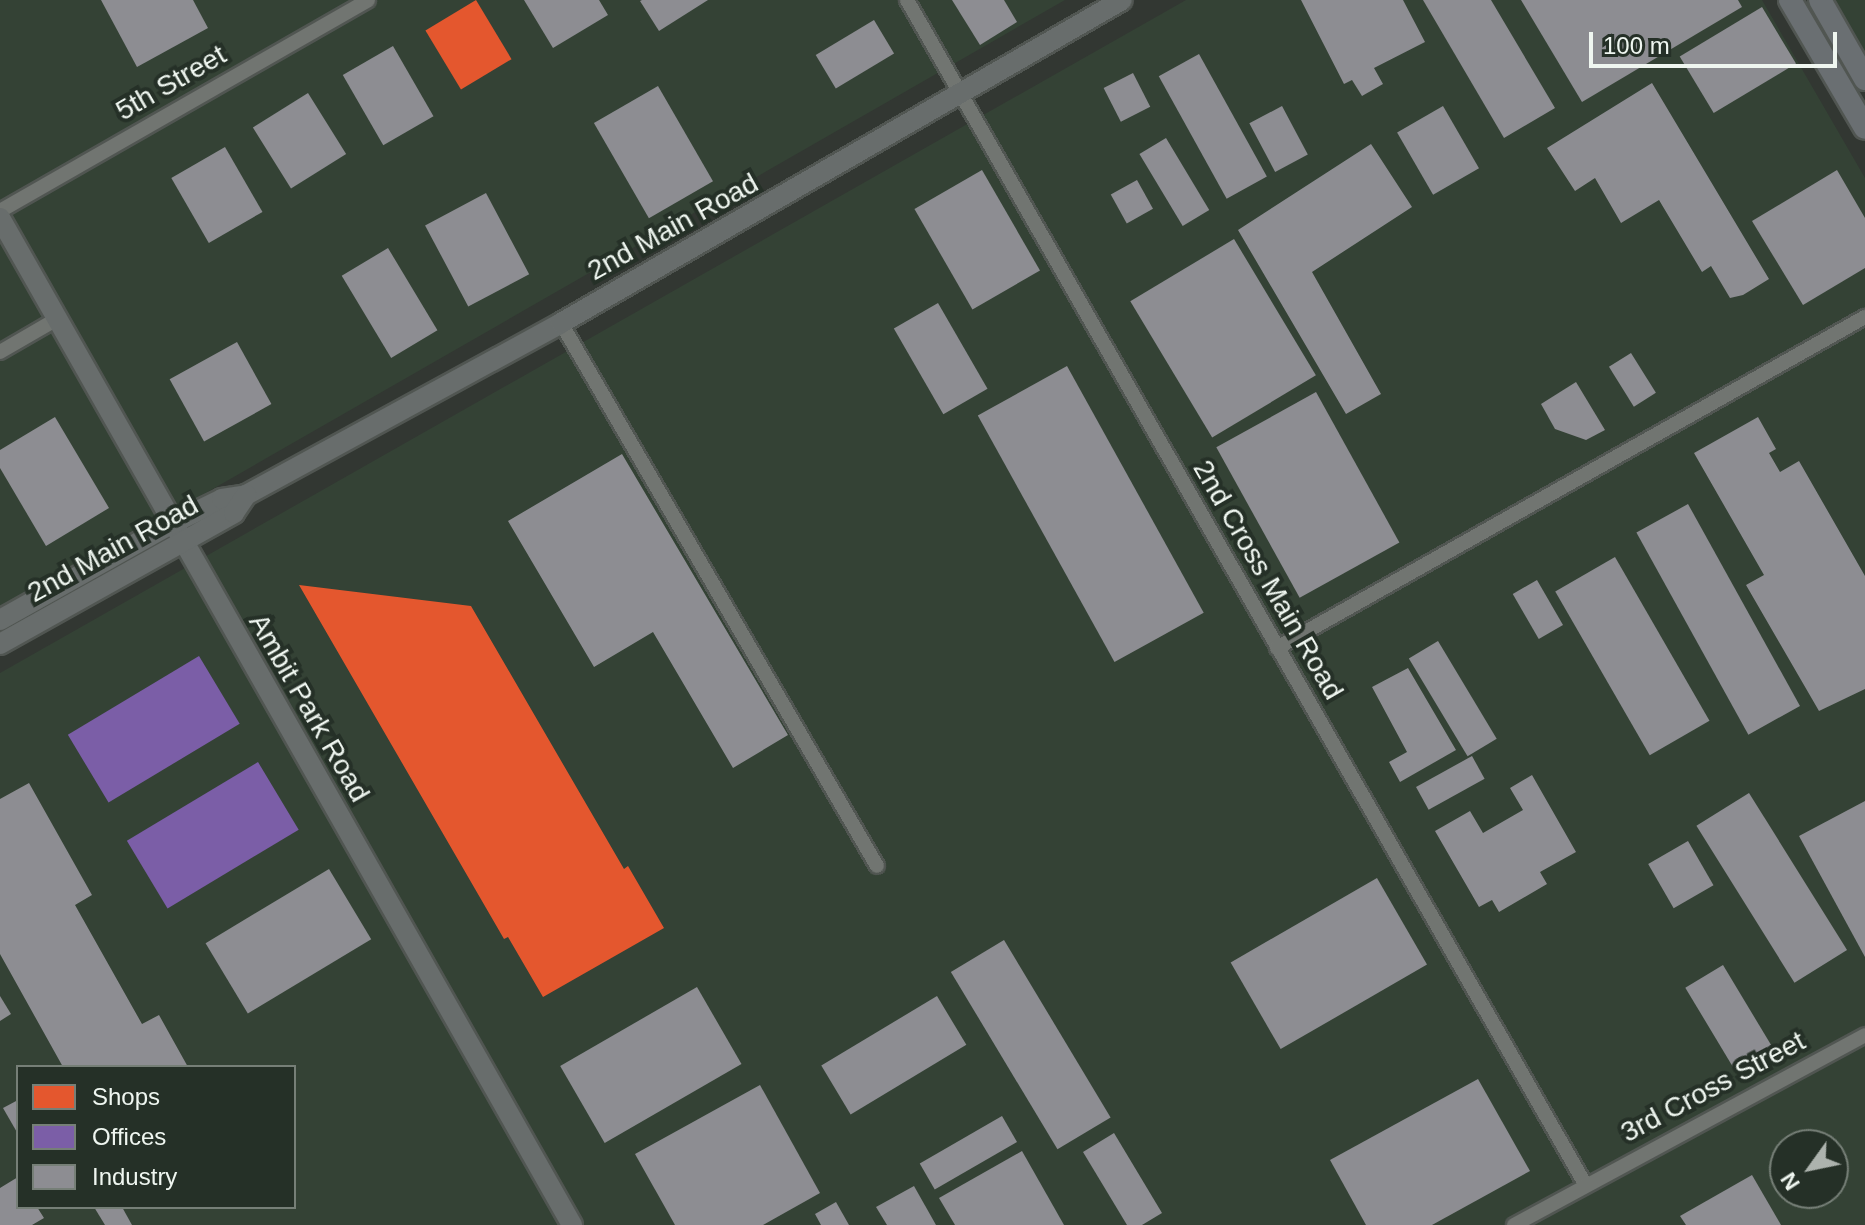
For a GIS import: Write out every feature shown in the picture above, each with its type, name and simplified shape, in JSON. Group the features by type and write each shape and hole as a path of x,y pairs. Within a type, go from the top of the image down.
{"main road":[{"name":"2nd Main Road","path":"0,620 176,533 234,513 246,495 561,323 961,96 1122,0"},
{"path":"1790,0 1865,128"},
{"path":"1820,0 1865,79"},
{"name":"Ambit Park Road","path":"0,218 176,533 572,1225"},
{"name":"2nd Main Road","path":"0,644 176,533"}],"street":[{"name":"5th Street","path":"0,211 368,0"},
{"name":"2nd Cross Main Road","path":"907,0 1585,1184"},
{"path":"1277,648 1865,317"},
{"path":"0,352 57,319"},
{"path":"561,323 877,866"},
{"name":"3rd Cross Street","path":"1514,1225 1865,1035"}],"shaded area":[{"path":"0,0 1065,0 0,611"},
{"path":"1186,0 1762,0 1865,178 1865,1225 0,1225 0,673"},
{"path":"1826,0 1865,0 1865,67"}],"building: Shops":[{"path":"476,0 512,59 461,90 425,30"},
{"path":"299,585 471,606 624,869 628,866 664,928 543,997 508,937 504,939"}],"building: Offices":[{"path":"199,656 240,724 109,803 68,735"},
{"path":"258,762 299,830 168,909 127,841"}],"building: Industry":[{"path":"101,0 193,0 208,28 137,67"},
{"path":"524,0 599,0 608,15 553,48"},
{"path":"642,0 708,0 659,31 640,1"},
{"path":"952,0 1004,0 1017,22 980,45"},
{"path":"1301,0 1403,0 1425,42 1374,68 1383,84 1362,96 1352,80 1344,84"},
{"path":"1423,0 1491,0 1555,108 1504,138"},
{"path":"1521,0 1738,0 1742,7 1582,102"},
{"path":"1762,7 1796,64 1714,113 1680,56"},
{"path":"874,20 894,53 836,88 816,55"},
{"path":"393,46 434,116 383,145 343,75"},
{"path":"1199,54 1267,176 1227,199 1159,76"},
{"path":"1133,73 1150,107 1121,122 1104,88"},
{"path":"1652,83 1769,279 1743,295 1730,298 1711,266 1702,272 1659,200 1621,223 1595,178 1575,191 1547,148"},
{"path":"658,86 713,181 649,218 594,123"},
{"path":"308,93 346,154 291,189 253,127"},
{"path":"1282,106 1308,155 1275,172 1249,123"},
{"path":"1443,106 1479,168 1433,195 1397,132"},
{"path":"1166,138 1209,210 1183,226 1139,154"},
{"path":"1371,144 1412,207 1312,272 1381,394 1346,414 1238,230"},
{"path":"225,147 262,212 209,243 171,178"},
{"path":"982,170 1040,270 972,309 914,209"},
{"path":"1837,170 1865,218 1865,268 1803,305 1752,221"},
{"path":"1137,180 1153,209 1127,223 1111,195"},
{"path":"486,193 529,274 468,307 425,225"},
{"path":"1234,239 1316,375 1212,438 1130,301"},
{"path":"388,248 437,330 391,358 342,276"},
{"path":"938,303 988,389 943,414 894,328"},
{"path":"237,342 271,404 204,441 170,379"},
{"path":"1631,353 1656,393 1634,407 1609,367"},
{"path":"1067,366 1204,613 1115,662 978,415"},
{"path":"1576,382 1605,430 1586,440 1555,429 1541,404"},
{"path":"1316,392 1399,542 1300,598 1216,447"},
{"path":"55,417 109,508 46,546 0,468 0,450"},
{"path":"1758,417 1776,449 1769,453 1780,472 1799,461 1865,576 1865,689 1819,711 1746,585 1764,575 1694,453"},
{"path":"622,454 788,735 733,768 653,632 594,667 508,521"},
{"path":"1688,504 1800,706 1748,735 1636,533"},
{"path":"1615,557 1710,721 1650,755 1555,592"},
{"path":"1537,580 1563,625 1539,639 1513,594"},
{"path":"1438,641 1497,739 1468,756 1409,659"},
{"path":"1408,668 1456,750 1400,782 1389,762 1407,752 1372,687"},
{"path":"1472,756 1485,779 1429,810 1416,787"},
{"path":"1532,775 1576,852 1540,872 1547,884 1499,912 1492,900 1479,907 1435,831 1470,811 1483,833 1523,810 1510,788"},
{"path":"29,783 92,895 75,905 142,1024 159,1015 187,1065 62,1065 0,954 0,799"},
{"path":"1749,793 1847,950 1794,983 1696,826"},
{"path":"1865,801 1865,957 1799,836"},
{"path":"1688,841 1714,885 1674,908 1648,864"},
{"path":"329,869 371,939 248,1013 206,943"},
{"path":"1377,878 1427,965 1281,1049 1231,962"},
{"path":"1004,940 1111,1117 1057,1149 951,972"},
{"path":"1723,965 1771,1046 1734,1068 1685,988"},
{"path":"697,987 742,1064 605,1143 560,1066"},
{"path":"0,996 11,1014 0,1021"},
{"path":"937,996 966,1045 851,1114 821,1066"},
{"path":"1478,1079 1530,1171 1432,1225 1366,1225 1330,1160"},
{"path":"760,1085 820,1193 763,1225 675,1225 635,1154"},
{"path":"16,1101 16,1131 3,1108"},
{"path":"1002,1116 1017,1142 935,1189 920,1164"},
{"path":"1114,1133 1162,1213 1142,1225 1127,1225 1083,1152"},
{"path":"1022,1151 1064,1225 955,1225 939,1198"},
{"path":"1752,1175 1781,1225 1686,1225 1680,1216"},
{"path":"16,1178 16,1209 38,1209 44,1218 32,1225 0,1225 0,1188"},
{"path":"914,1186 936,1225 887,1225 876,1207"},
{"path":"836,1202 849,1225 821,1225 815,1214"},
{"path":"95,1209 123,1209 132,1225 105,1225"}]}
